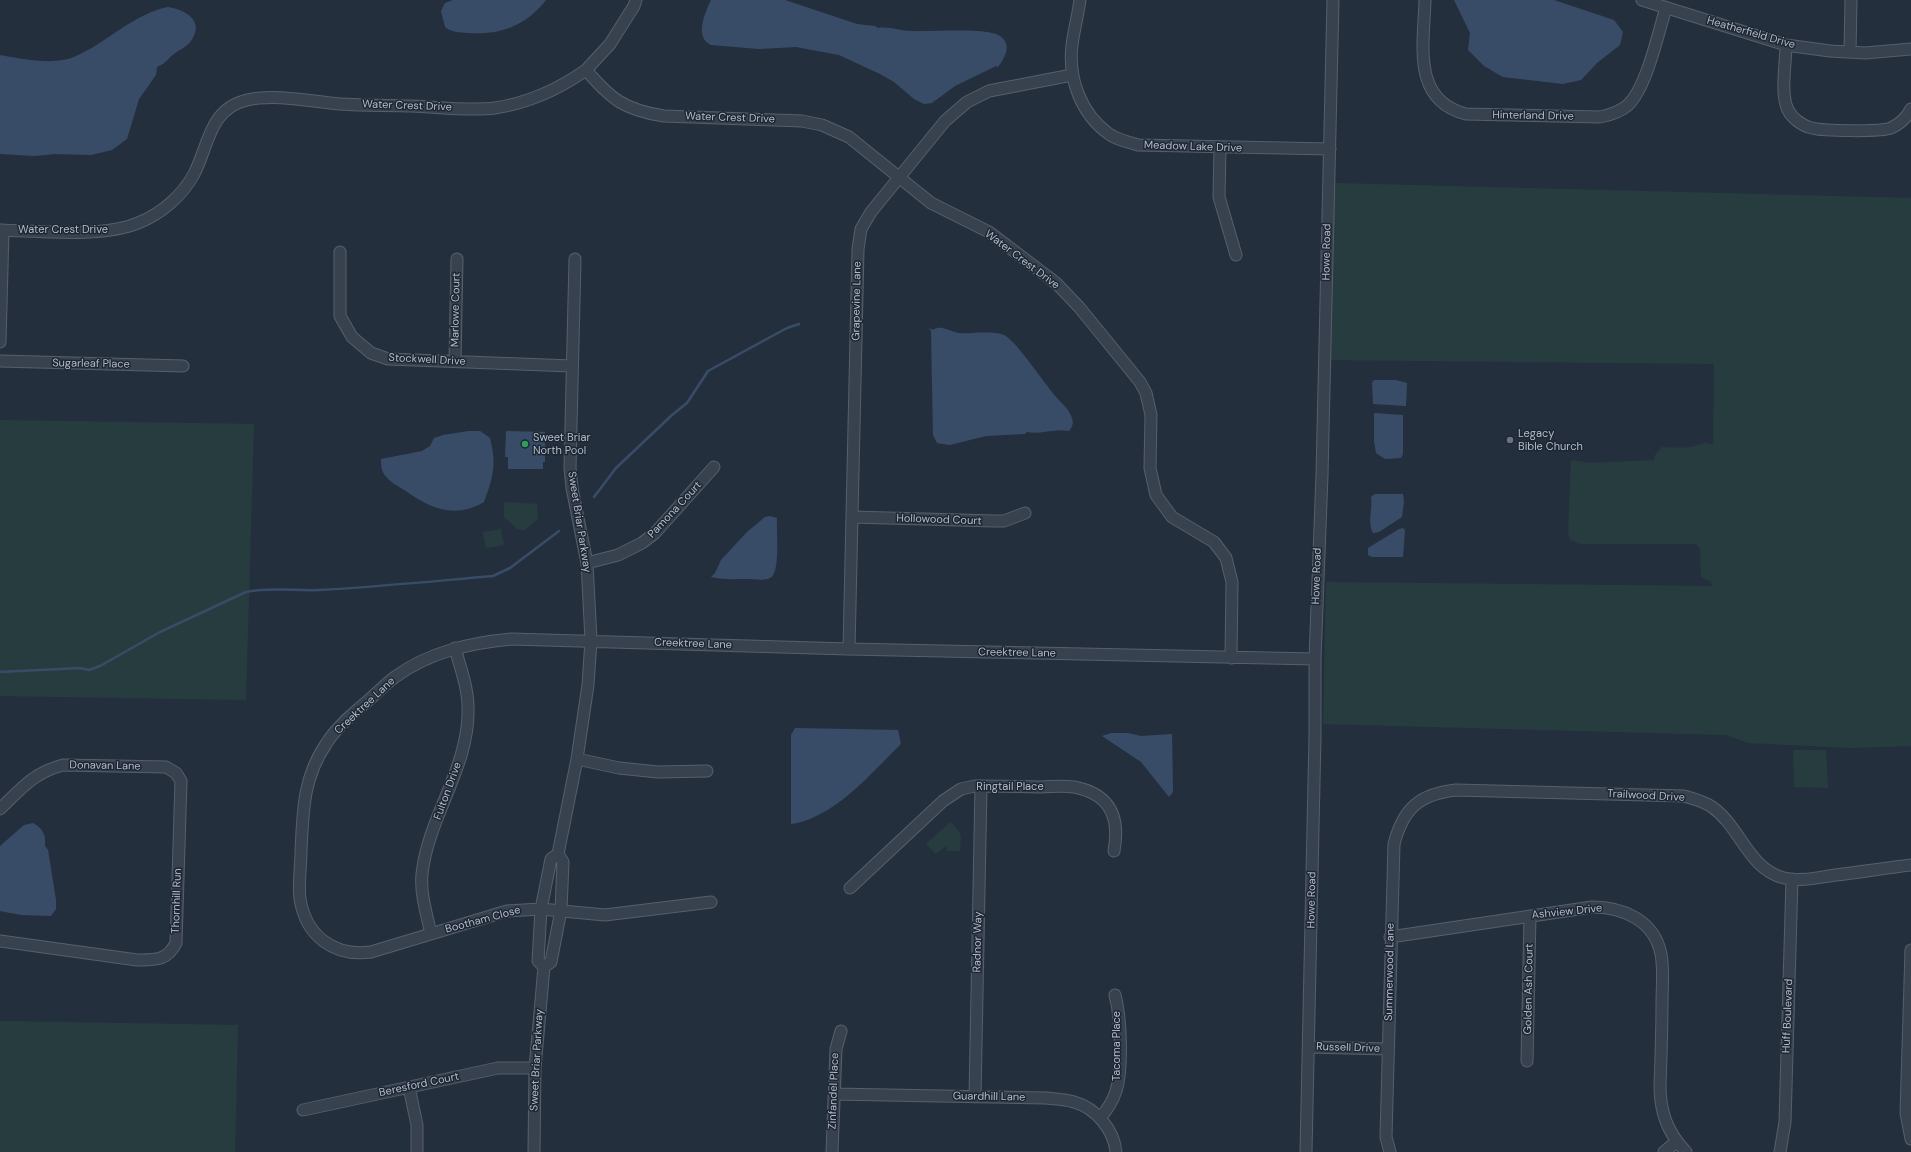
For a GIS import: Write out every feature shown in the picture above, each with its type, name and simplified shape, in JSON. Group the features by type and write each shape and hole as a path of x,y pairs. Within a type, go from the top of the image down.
{"street":[{"path":"586,70 610,44 634,6 636,0"},
{"name":"Meadow Lake Drive","path":"1080,0 1072,47 1072,75 1080,99 1087,110 1110,135 1138,145 1220,148 1330,149"},
{"name":"Howe Road","path":"1306,1152 1315,736 1314,659 1322,452 1333,0"},
{"name":"Hinterland Drive","path":"1425,0 1423,67 1428,86 1439,100 1452,110 1474,115 1600,117 1619,111 1628,105 1637,93 1643,81 1666,8"},
{"name":"Heatherfield Drive","path":"1642,0 1786,46 1850,52 1885,52 1911,49"},
{"path":"1850,52 1851,0"},
{"path":"1786,46 1786,103 1792,116 1804,125 1825,130 1881,130 1891,128 1901,122 1911,109"},
{"name":"Water Crest Drive","path":"2,230 108,231 138,223 152,216 171,203 186,186 194,174 202,156 208,136 215,122 232,106 245,101 267,98 393,106 495,108 538,97 586,70 611,97 621,104 647,114 664,116 802,121 822,125 849,137 898,178 931,203 989,232 1056,283 1079,307 1140,382 1146,393 1151,415 1150,468 1156,495 1172,517 1214,542 1226,558 1232,582 1231,658"},
{"name":"Grapevine Lane","path":"849,649 858,249 861,229 871,212 945,121 967,102 989,91 1072,75"},
{"path":"1220,148 1219,197 1236,255"},
{"path":"0,342 2,230"},
{"name":"Stockwell Drive","path":"340,252 340,316 352,337 371,353 388,359 572,366"},
{"name":"Marlowe Court","path":"455,362 457,259"},
{"name":"Sweet Briar Parkway","path":"534,1152 536,1068 544,967 538,961 541,909 551,859 558,854 578,759 588,685 591,640 587,563 572,488 570,468 575,259"},
{"name":"Sugarleaf Place","path":"0,361 183,366"},
{"name":"Pamona Court","path":"587,563 618,555 642,543 655,533 714,467"},
{"name":"Hollowood Court","path":"852,517 1004,521 1025,513"},
{"name":"Creektree Lane","path":"331,946 322,941 312,930 303,913 300,897 303,806 306,788 314,763 326,743 346,720 395,677 425,659 455,648 477,642 511,639 591,640 849,649 1314,659"},
{"name":"Fulton Drive","path":"431,934 422,890 424,860 461,754 468,724 467,692 455,648"},
{"path":"578,759 619,768 658,772 707,771"},
{"name":"Donavan Lane","path":"0,809 35,776 48,769 63,766 166,768 176,773"},
{"name":"Thornhill Run","path":"0,941 137,960 158,960 171,952 176,943 181,781 176,773"},
{"name":"Ringtail Place","path":"850,888 942,801 961,790 981,786 1073,787 1091,792 1107,804 1115,820 1116,836 1114,851"},
{"name":"Radnor Way","path":"974,1097 981,786"},
{"name":"Trailwood Drive","path":"1421,800 1444,791 1470,790 1684,796 1695,799 1713,808 1721,815 1754,859 1764,869 1783,878 1803,880 1911,865"},
{"name":"Summerwood Lane","path":"1390,1152 1386,1137 1390,937 1394,844 1404,817 1411,807 1421,800"},
{"name":"Sweet Briar Parkway","path":"544,967 551,962 561,910 563,862 558,854"},
{"name":"Huff Boulevard","path":"1780,1152 1785,1122 1792,879"},
{"name":"Bootham Close","path":"331,946 360,953 371,952 507,911 525,908 605,915 711,902"},
{"name":"Ashview Drive","path":"1390,937 1592,907 1611,908 1631,914 1641,921 1658,943 1663,964 1660,1101 1668,1128 1686,1152"},
{"name":"Golden Ash Court","path":"1527,1061 1530,916"},
{"path":"1911,950 1906,1113 1911,1139"},
{"name":"Tacoma Place","path":"1100,1118 1108,1109 1114,1098 1118,1082 1120,1022 1115,995"},
{"name":"Zinfandel Place","path":"832,1152 836,1049 841,1031"},
{"name":"Russell Drive","path":"1309,1047 1388,1049"},
{"name":"Beresford Court","path":"303,1110 498,1068 536,1068"},
{"path":"409,1087 417,1125 417,1150"},
{"name":"Guardhill Lane","path":"834,1094 974,1097 1064,1100 1075,1102 1086,1107 1100,1118 1110,1132 1116,1152"},
{"path":"1664,1152 1677,1141"}],"green space":[{"path":"1335,183 1911,198 1911,746 1851,748 1748,743 1726,735 1323,724 1326,582 1712,586 1711,582 1701,577 1700,549 1696,544 1580,544 1570,540 1568,532 1571,460 1590,463 1654,460 1655,455 1662,447 1690,447 1706,442 1713,445 1714,364 1329,360"},
{"path":"0,420 254,424 246,700 0,696"},
{"path":"504,502 537,504 538,519 525,530 517,529 504,517"},
{"path":"501,529 504,545 486,548 483,532"},
{"path":"1793,750 1826,750 1828,788 1794,787"},
{"path":"950,822 959,832 961,841 960,851 947,851 946,846 936,854 926,844"},
{"path":"0,1021 238,1025 235,1152 0,1152"}],"water":[{"path":"453,0 546,0 530,16 512,27 491,32 469,33 456,32 445,27 441,11 445,3"},
{"path":"711,0 785,0 857,24 875,26 878,28 911,31 971,31 993,33 1000,36 1004,40 1007,48 1005,56 998,67 996,66 955,86 932,103 924,104 914,99 894,82 839,55 796,47 759,49 711,45 703,36 702,24"},
{"path":"1454,0 1554,0 1614,20 1623,32 1620,45 1597,63 1581,80 1563,84 1503,77 1484,66 1468,50 1470,33"},
{"path":"168,7 181,11 192,18 195,22 195,34 187,45 157,67 156,75 139,99 127,139 112,150 91,155 55,154 35,156 0,154 0,55 38,61 58,61 68,59 88,50 143,16"},
{"path":"929,328 933,330 936,328 942,328 959,333 988,332 1004,335 1010,339 1068,410 1073,422 1069,431 1058,430 1037,433 1027,432 1025,434 986,436 950,445 937,443 933,435 931,331"},
{"path":"1374,380 1396,380 1407,383 1406,406 1373,404 1372,383"},
{"path":"1374,413 1403,415 1403,454 1401,458 1385,459 1376,453 1374,441"},
{"path":"469,431 480,431 490,438 494,464 492,478 484,502 463,510 444,510 425,503 394,484 383,472 381,459 422,451 430,446 434,438"},
{"name":"Sweet Briar North Pool","path":"506,431 545,432 545,462 543,462 543,469 508,469 508,457 505,457"},
{"path":"1375,494 1403,494 1404,502 1402,517 1379,532 1373,533 1370,524 1371,497"},
{"path":"770,516 777,518 777,560 776,568 770,578 762,580 711,577 715,573 721,560 747,532 765,517"},
{"path":"1403,528 1405,530 1403,557 1372,557 1368,555 1368,548"},
{"path":"795,728 898,730 901,744 856,789 835,805 813,818 791,824 791,735"},
{"path":"1111,733 1128,733 1141,736 1172,734 1173,792 1169,797 1141,762 1102,736"},
{"path":"33,823 43,832 45,846 48,850 56,900 56,909 51,916 21,915 0,911 0,846 24,825"}],"waterway":[{"path":"594,497 616,468 672,415 687,403 708,371 787,328 799,324"},
{"path":"0,672 80,668 89,670 100,666 160,632 246,592 264,590 341,589 493,576 510,568 559,531"}],"place":[{"name":"Legacy Bible Church","path":"1510,440"},
{"name":"Sweet Briar North Pool","path":"525,444"}]}
